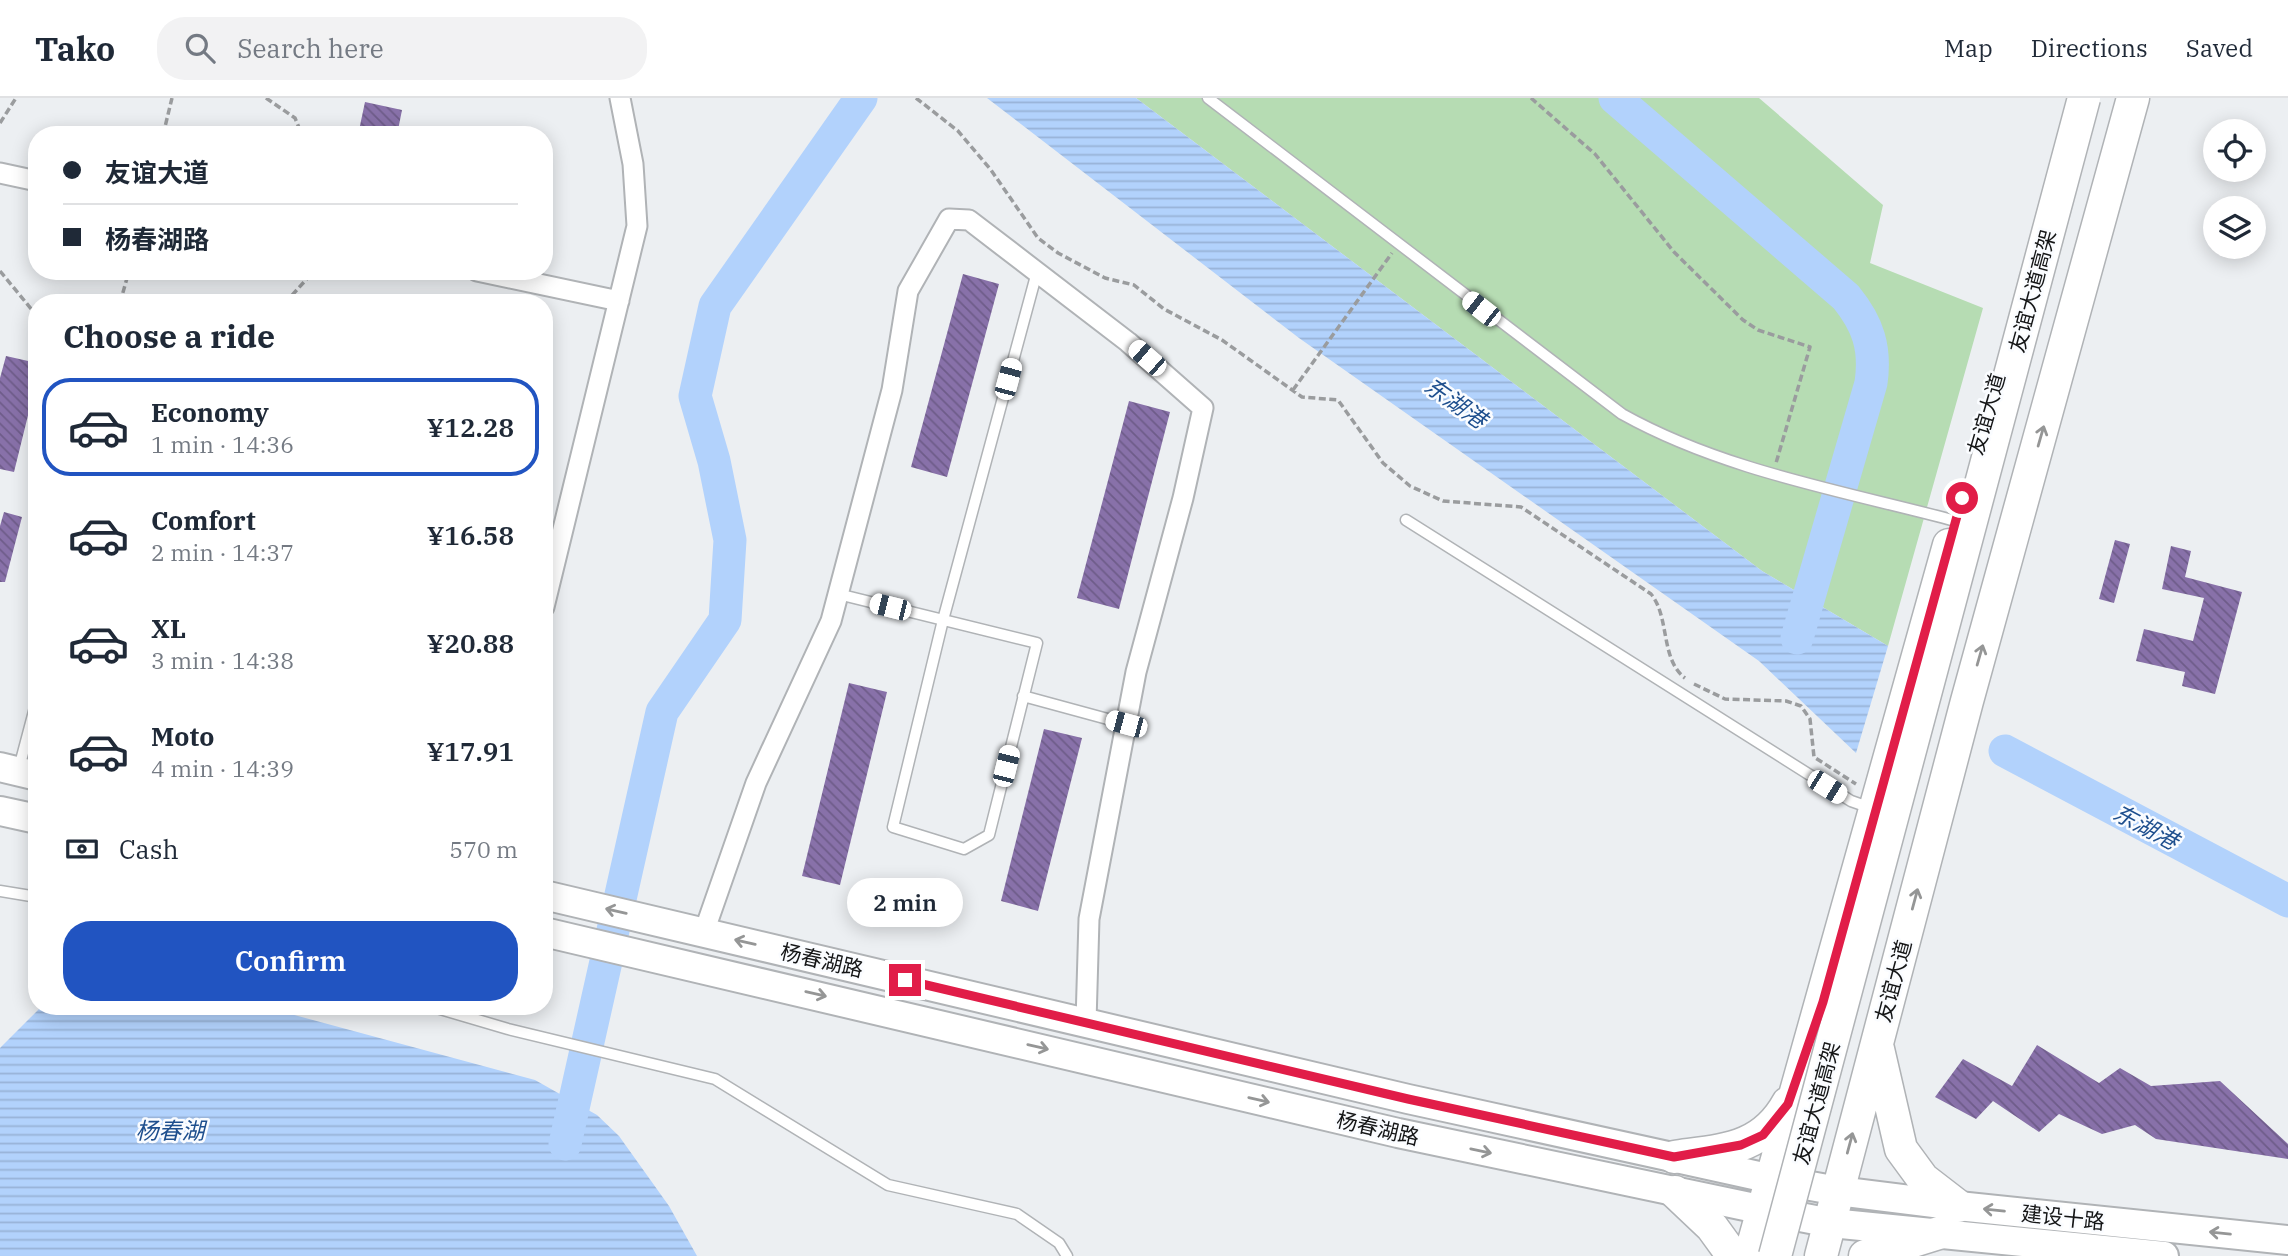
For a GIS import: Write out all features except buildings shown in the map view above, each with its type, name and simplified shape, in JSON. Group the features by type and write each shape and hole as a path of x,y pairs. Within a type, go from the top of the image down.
{"main road":[{"name":"友谊大道","path":"1750,1256 2073,98"},
{"name":"友谊大道高架","path":"1775,1256 2084,98"},
{"name":"友谊大道高架","path":"1797,1256 2105,98"},
{"name":"友谊大道","path":"1821,1256 1967,701 2133,98"},
{"path":"0,811 28,817"},
{"name":"杨春湖路","path":"553,897 1408,1099 1838,1191"},
{"name":"杨春湖路","path":"553,934 1398,1133 1764,1210"},
{"path":"1674,1157 1741,1145 1763,1135 1774,1124 1788,1104 1823,1002"},
{"path":"1877,1042 1901,1149 1923,1179 1958,1206"},
{"name":"建设十路","path":"1838,1191 1958,1206 2113,1240 2164,1256"},
{"path":"1675,1192 1712,1227 1733,1256"},
{"name":"建设十路","path":"1764,1210 1831,1223 1942,1233 2113,1240 2288,1241"},
{"path":"1866,1256 1890,1246 1942,1233"}],"street":[{"path":"553,570 637,226 633,164 620,98"},
{"path":"0,173 28,179"},
{"path":"693,930 831,621 891,390 908,291 949,219 969,220 1128,342 1203,408 1183,498 1136,672 1126,724 1089,919 1086,1023"},
{"path":"520,280 619,301"}],"lane":[{"path":"1208,98 1622,414 1692,448 1956,521"},
{"path":"838,594 943,620 1037,643 989,835 964,849 893,827 943,620 1037,272"},
{"path":"1406,520 1851,802 1875,810"},
{"path":"1023,696 1126,724"},
{"path":"18,772 28,735"},
{"path":"0,891 28,896"},
{"path":"461,1015 508,1029 698,1073 732,1087 888,1185 1017,1214 1059,1242 1068,1256"}],"path":[{"path":"0,123 16,98"},
{"path":"165,126 172,98"},
{"path":"266,98 295,118 298,126"},
{"path":"916,98 949,122 992,170 1038,238 1070,262 1105,278 1134,285 1164,309 1222,340 1306,398 1338,400 1383,463 1417,490 1450,502 1521,507 1651,594 1658,606 1677,671 1725,699 1786,701 1801,706 1810,719 1814,757 1856,784"},
{"path":"1531,98 1595,155 1674,252 1743,320 1758,330 1810,347 1774,472"},
{"path":"1293,390 1398,244"},
{"path":"0,271 28,305"},
{"path":"293,294 306,280"}],"green space":[{"path":"1136,98 1759,98 1883,205 1870,263 1983,308 1888,646 1762,571"}],"water":[{"path":"987,98 1136,98 1762,571 1888,646 1856,753 1759,661 1299,338"},
{"name":"杨春湖","path":"33,1015 294,1015 535,1080 597,1115 619,1136 669,1206 697,1256 0,1256 0,1048"}],"waterway":[{"path":"565,1144 662,712 725,620 730,540 714,461 695,396 715,306 861,98"},
{"path":"1615,98 1846,297 1860,317 1869,337 1871,383 1797,638"},
{"name":"东湖港","path":"2005,751 2288,901"}],"route":[{"path":"905,980 1408,1099 1674,1157 1741,1145 1763,1135 1788,1104 1823,1002 1962,498"}]}
